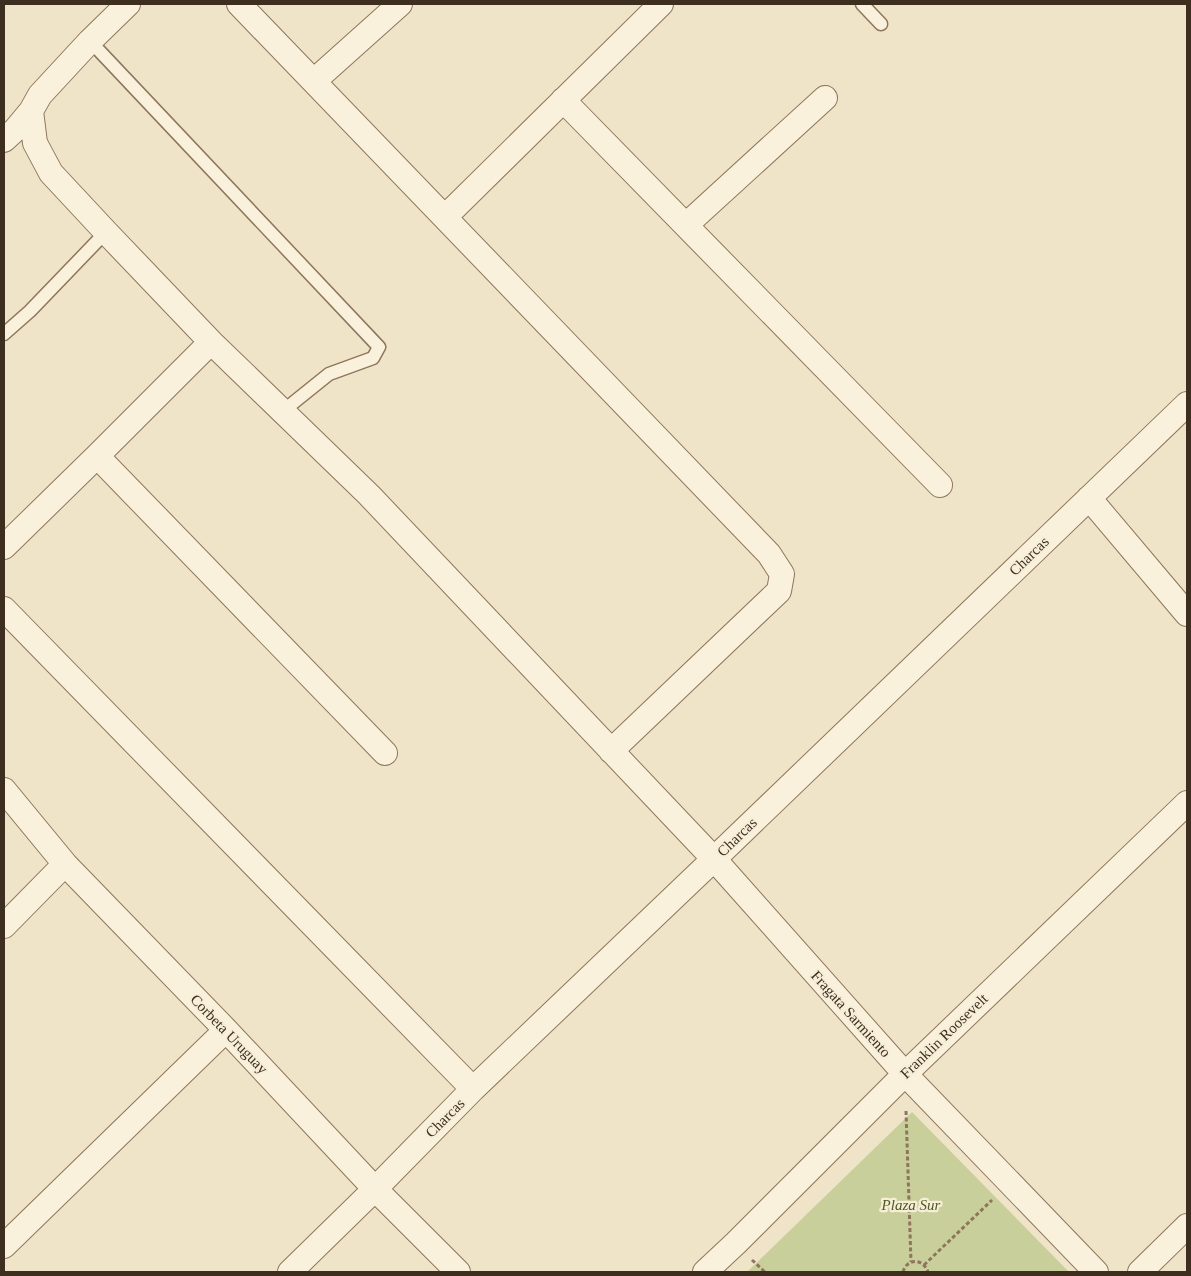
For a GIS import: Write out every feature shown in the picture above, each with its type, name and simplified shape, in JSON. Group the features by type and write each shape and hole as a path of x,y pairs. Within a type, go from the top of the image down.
{"street":[{"path":"4,140 16,129 40,95 90,41 128,4"},
{"path":"239,4 769,554 782,574 778,591 611,751"},
{"path":"314,81 400,4"},
{"path":"445,217 661,4"},
{"path":"686,225 825,98"},
{"path":"563,100 940,485"},
{"name":"Fragata Sarmiento","path":"30,111 36,143 51,173 211,342 369,496 714,859 905,1074 1096,1272"},
{"path":"4,547 211,342"},
{"name":"Charcas","path":"290,1272 474,1089 1187,404"},
{"path":"97,456 385,753"},
{"path":"1090,498 1187,614"},
{"path":"4,609 474,1089"},
{"name":"Corbeta Uruguay","path":"4,790 66,864 226,1030 375,1189 458,1272"},
{"name":"Franklin Roosevelt","path":"705,1272 905,1074 1187,803"},
{"path":"4,926 66,864"},
{"path":"4,1246 226,1030"},
{"path":"1140,1272 1187,1226"}],"lane":[{"path":"862,4 881,24"},
{"path":"90,41 379,347 373,358 329,374 283,411"},
{"path":"4,334 30,311 106,232"}],"path":[{"path":"905,1074 911,1262"},
{"path":"924,1265 1010,1183"},
{"path":"903,1272 905,1267 911,1262 919,1262 924,1265 928,1272"}],"green space":[{"name":"Plaza Sur","path":"912,1112 1069,1272 747,1272"}]}
